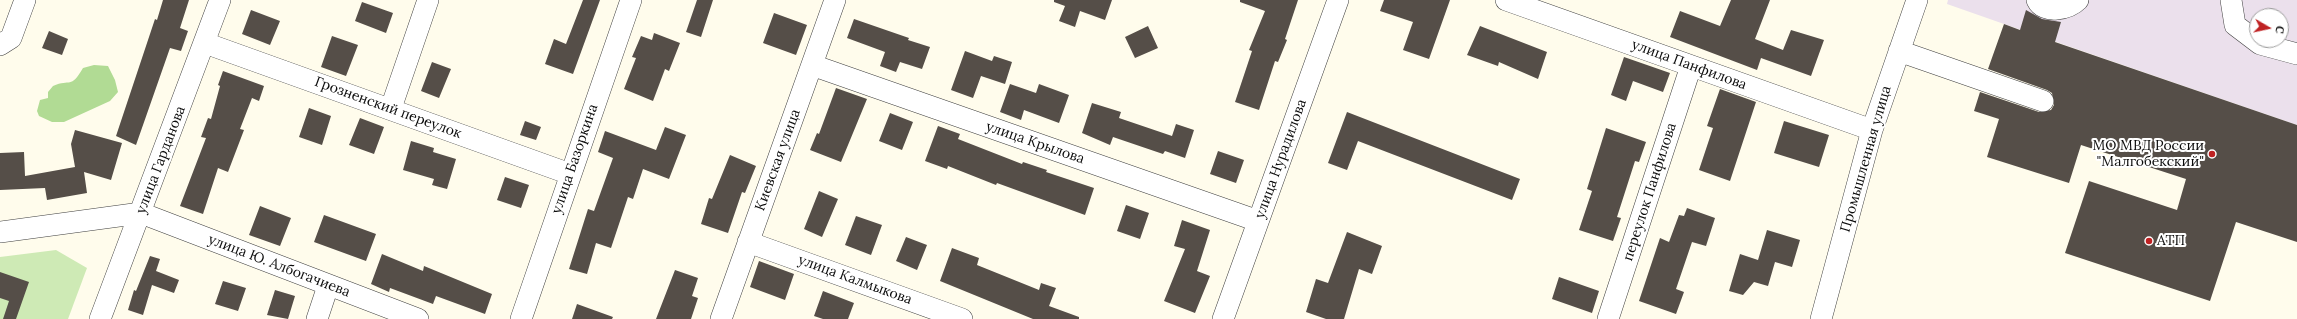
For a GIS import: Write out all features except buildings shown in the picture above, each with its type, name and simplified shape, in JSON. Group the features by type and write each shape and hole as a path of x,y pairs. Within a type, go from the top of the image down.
{"street":[{"path":"0,45 10,38 25,0"},
{"name":"улица Гарданова","path":"100,319 220,0"},
{"path":"391,108 428,0"},
{"name":"улица Базоркина","path":"521,319 631,0"},
{"name":"Киевская улица","path":"720,319 835,0"},
{"name":"улица Нурадилова","path":"1223,319 1338,0"},
{"name":"улица Панфилова","path":"1506,0 1872,130"},
{"name":"Промышленная улица","path":"1821,319 1872,130 1917,0"},
{"path":"2037,0 2046,8 2058,9 2072,6 2078,0"},
{"path":"2231,0 2235,25 2260,44 2297,54"},
{"name":"Грозненский переулок","path":"205,43 391,108 570,174"},
{"path":"1899,51 2043,101"},
{"name":"улица Крылова","path":"812,65 1258,221"},
{"name":"переулок Панфилова","path":"1608,319 1691,66"},
{"path":"0,232 141,213"},
{"name":"улица Ю. Албогачиева","path":"141,213 328,286 418,319"},
{"name":"улица Калмыкова","path":"748,242 962,319"},
{"path":"317,319 328,286"}],"shaded area":[{"path":"1948,0 2297,0 2297,125 1947,4"}],"green space":[{"path":"94,65 108,66 115,80 118,92 110,101 64,122 52,122 39,116 37,111 40,100 48,98 48,92 53,86 73,81 83,68"},
{"path":"56,250 87,268 68,319 0,319 0,257"}],"place":[{"name":"МО МВД России \"Малгобекский\"","path":"2212,154"},
{"name":"АТП","path":"2149,241"}]}
